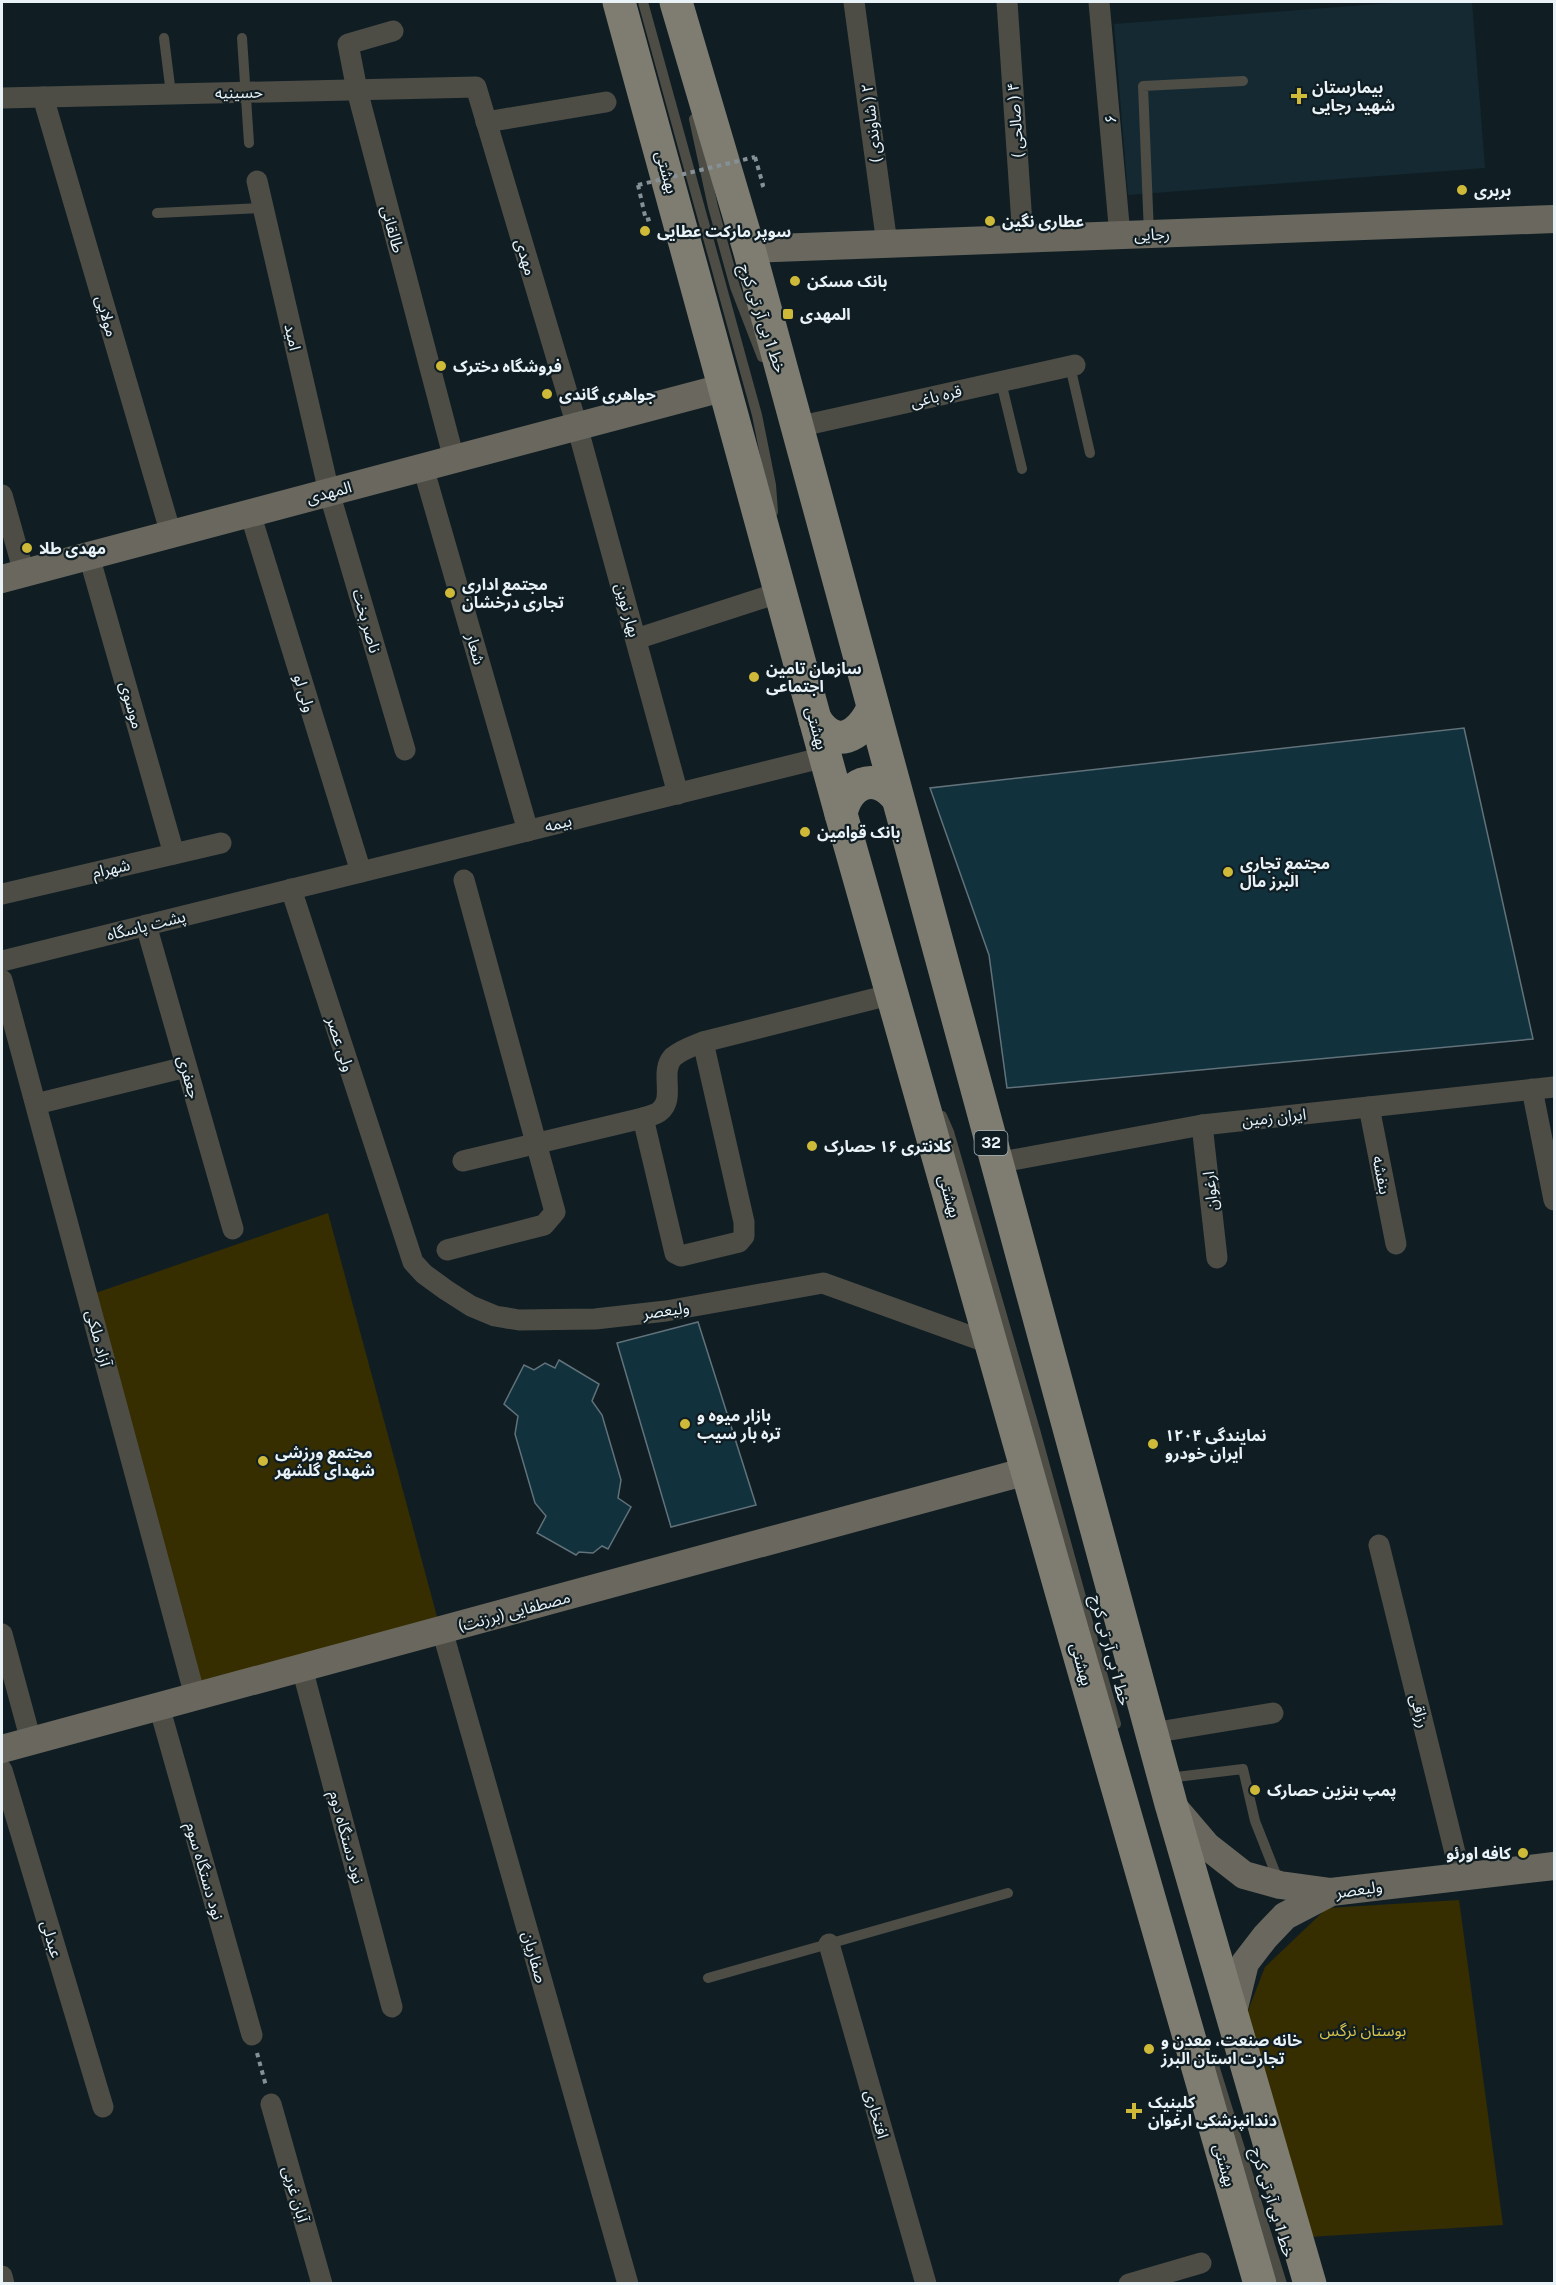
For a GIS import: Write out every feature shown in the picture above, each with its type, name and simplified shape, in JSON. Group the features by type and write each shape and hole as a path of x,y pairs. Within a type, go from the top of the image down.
{"main road":[{"name":"بهشتی","path":"619,2 841,814 1260,2283"},
{"name":"32","path":"676,2 749,249 1152,1733 1227,2021 1311,2283"},
{"path":"815,719 826,732 843,737 860,730 866,724 873,708"},
{"path":"841,814 850,792 865,783 883,785 896,796"}],"street":[{"name":"( شاوندی ) ۲","path":"854,2 887,244"},
{"name":"( صالحی ) ۴","path":"1007,2 1023,239"},
{"name":"۶","path":"1099,2 1120,236"},
{"name":"طالقانی","path":"393,31 348,44 357,90 454,459"},
{"name":"حسینیه","path":"2,98 476,87"},
{"name":"مهدی","path":"476,87 577,426"},
{"name":"مولایی","path":"43,97 171,534"},
{"path":"486,122 606,102"},
{"name":"امید","path":"257,181 329,492"},
{"name":"رجایی","path":"749,249 1554,219"},
{"name":"قره باغی","path":"797,427 1072,366"},
{"name":"المهدی","path":"13,576 726,387"},
{"name":"بهار نوین","path":"577,426 678,794"},
{"name":"شعار","path":"423,467 528,831"},
{"name":"ناصر بخت","path":"329,492 405,750"},
{"path":"2,495 13,576"},
{"name":"ولی لو","path":"250,513 361,872"},
{"name":"موسوی","path":"89,556 174,854"},
{"path":"636,639 778,583"},
{"name":"بیمه","path":"291,889 825,757"},
{"name":"شهرام","path":"2,894 221,843"},
{"path":"447,1250 544,1225 555,1212 464,879"},
{"name":"پشت پاسگاه","path":"2,961 291,889"},
{"name":"ولی عصر","path":"291,889 391,1198"},
{"name":"جعفری","path":"146,925 233,1229"},
{"name":"آزاد ملکی","path":"2,980 195,1696"},
{"path":"463,1161 643,1118 659,1112 667,1103 668,1068 672,1058 683,1050 703,1042 893,994"},
{"path":"643,1118 675,1253 681,1256 739,1242 744,1236 744,1222 703,1042"},
{"path":"36,1104 186,1067"},
{"name":"ایران زمین","path":"996,1163 1202,1125 1554,1087"},
{"path":"1532,1089 1554,1200"},
{"name":"بنفشه","path":"1369,1107 1396,1244"},
{"name":"ارغوان","path":"1202,1125 1217,1258"},
{"name":"ولیعصر","path":"391,1198 413,1262 424,1274 446,1290 471,1306 495,1316 519,1320 595,1319 666,1311 823,1283 992,1344"},
{"name":"مصطفایی (برزنت)","path":"2,1749 1027,1471"},
{"name":"رزاقی","path":"1379,1545 1461,1876"},
{"name":"صفاریان","path":"442,1630 628,2283"},
{"path":"2,1634 32,1741"},
{"name":"نود دستگاه دوم","path":"302,1668 392,2007"},
{"name":"نود دستگاه سوم","path":"159,1706 252,2035"},
{"path":"1152,1733 1273,1713"},
{"name":"عبدلی","path":"2,1770 103,2107"},
{"path":"1167,1791 1207,1846 1244,1875 1280,1885 1331,1892"},
{"name":"ولیعصر","path":"1227,2021 1245,1963 1265,1937 1285,1916 1331,1892 1554,1866"},
{"name":"افتخاری","path":"829,1944 926,2283"},
{"name":"آبان غربی","path":"272,2104 322,2283"},
{"path":"1129,2283 1201,2263"},
{"path":"2,2276 3,2283"}],"lane":[{"name":"خط 1 بی آر تی کرج","path":"643,2 757,415 771,485 778,583"},
{"path":"164,38 171,94"},
{"path":"242,38 249,143"},
{"path":"1149,235 1143,86 1243,81"},
{"name":"خط 1 بی آر تی کرج","path":"689,103 713,207 735,287 766,373"},
{"path":"158,213 263,208"},
{"path":"1072,366 1090,453"},
{"path":"1001,382 1022,469"},
{"path":"798,475 836,570"},
{"name":"خط 1 بی آر تی کرج","path":"902,1028 949,1132 1120,1738"},
{"path":"968,1060 970,1106"},
{"name":"خط 1 بی آر تی کرج","path":"1122,1666 1227,2021"},
{"path":"1167,1791 1242,1768 1255,1821 1280,1885"},
{"path":"708,1977 1008,1893"},
{"name":"خط 1 بی آر تی کرج","path":"1208,2046 1282,2283"}],"path":[{"path":"646,220 638,186 755,156 763,186"},
{"path":"252,2035 272,2104"}],"shaded area":[{"name":"بیمارستان شهید رجایی","path":"1404,2 1472,2 1485,168 1128,195 1114,24"}],"green space":[{"name":"مجتمع ورزشی شهدای گلشهر","path":"328,1213 439,1624 199,1689 81,1298"},
{"name":"بوستان نرگس","path":"1459,1900 1503,2225 1309,2237 1244,2021 1265,1967 1327,1908"}],"building":[{"name":"مجتمع تجاری البرز مال","path":"1464,728 1533,1039 1007,1088 989,955 930,788"},
{"name":"بازار میوه و تره بار سیب","path":"698,1322 756,1505 671,1527 617,1343"},
{"path":"559,1360 599,1384 592,1401 602,1415 621,1480 618,1498 631,1507 608,1549 602,1546 593,1553 579,1552 576,1555 537,1533 546,1516 535,1503 515,1434 518,1416 504,1404 524,1365 534,1370 545,1363 555,1368"}],"place":[{"name":"بیمارستان شهید رجایی","path":"1299,96"},
{"name":"بربری","path":"1462,190"},
{"name":"عطاری نگین","path":"990,221"},
{"name":"سوپر مارکت عطایی","path":"645,231"},
{"name":"بانک مسکن","path":"795,281"},
{"name":"المهدی","path":"788,314"},
{"name":"فروشگاه دخترک","path":"441,366"},
{"name":"جواهری گاندی","path":"547,394"},
{"name":"مهدی طلا","path":"27,548"},
{"name":"مجتمع اداری تجاری درخشان","path":"450,593"},
{"name":"سازمان تامین اجتماعی","path":"754,677"},
{"name":"بانک قوامین","path":"805,832"},
{"name":"مجتمع تجاری البرز مال","path":"1228,872"},
{"name":"کلانتری ۱۶ حصارک","path":"812,1146"},
{"name":"بازار میوه و تره بار سیب","path":"685,1424"},
{"name":"۱۲۰۴ نمایندگی ایران خودرو","path":"1153,1444"},
{"name":"مجتمع ورزشی شهدای گلشهر","path":"263,1461"},
{"name":"پمپ بنزین حصارک","path":"1255,1790"},
{"name":"کافه اورئو","path":"1523,1853"},
{"name":"خانه صنعت، معدن و تجارت استان البرز","path":"1149,2049"},
{"name":"کلینیک دندانپزشکی ارغوان","path":"1134,2111"}]}
